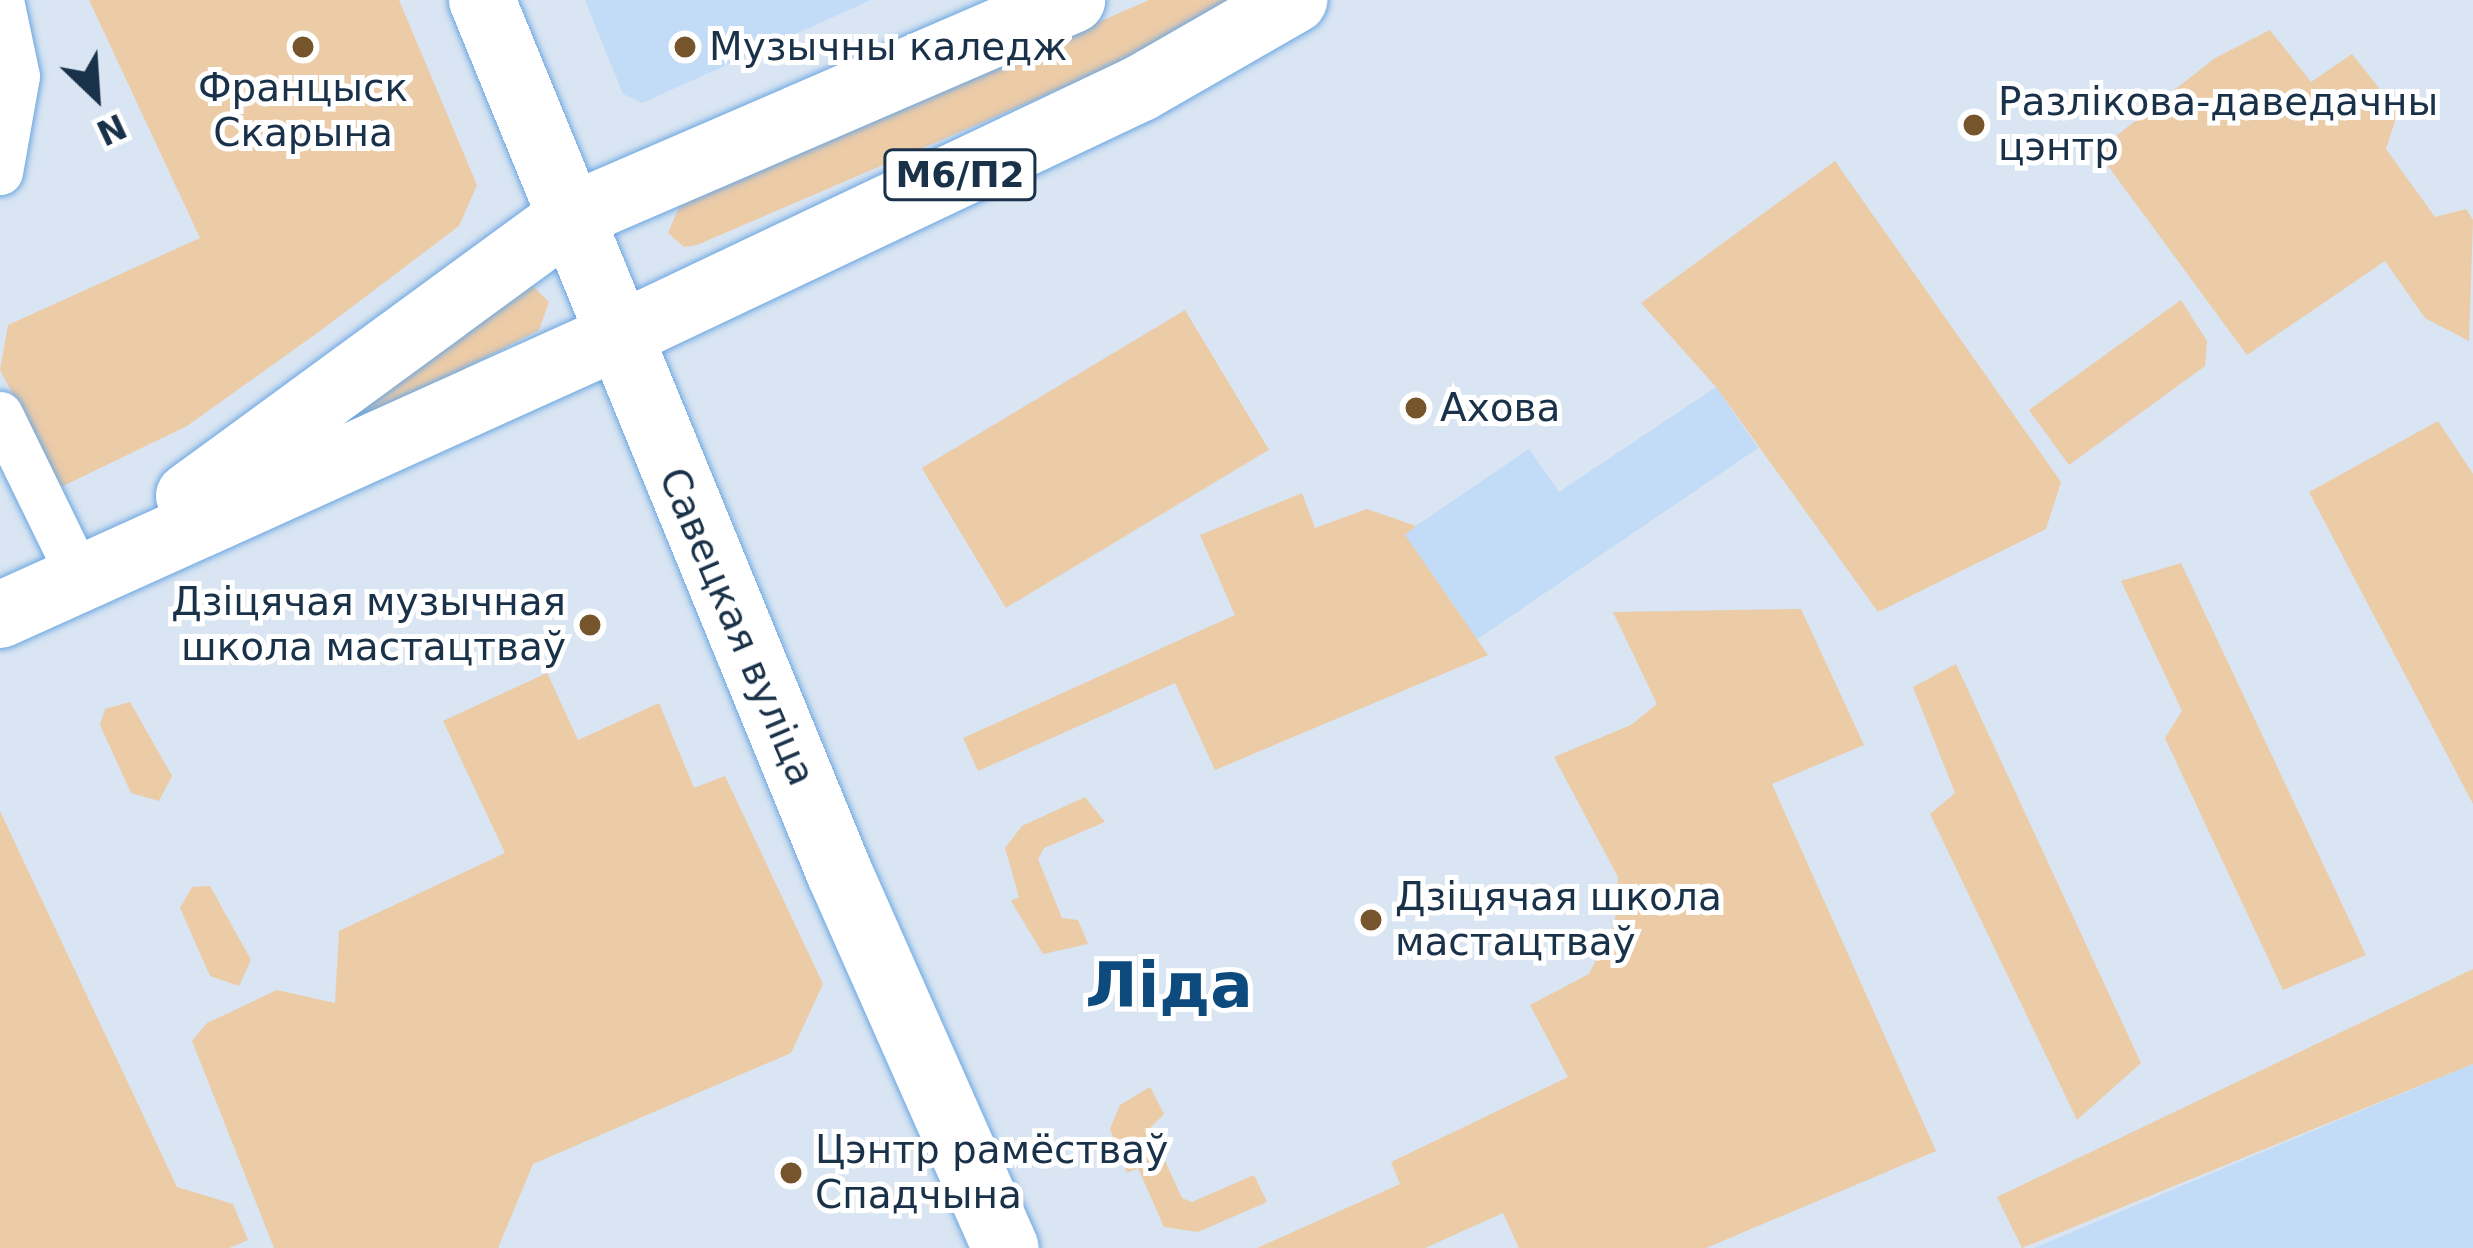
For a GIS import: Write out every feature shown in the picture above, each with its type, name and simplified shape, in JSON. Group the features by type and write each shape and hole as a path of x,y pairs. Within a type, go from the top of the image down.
{"main road":[{"name":"Савецкая вуліца","path":"482,0 832,853 1006,1248"},
{"name":"М6/П2","path":"572,216 1072,0"},
{"name":"М6/П2","path":"618,336 1141,88 1294,0"},
{"path":"79,576 572,216"},
{"path":"0,615 618,336"}],"street":[{"path":"0,172 17,76 2,0"},
{"path":"0,414 79,576"}],"shaded area":[{"path":"89,0 399,0 477,185 459,226 320,331 187,426 61,487 0,370 8,325 200,238"},
{"name":"Музычны каледж","path":"585,0 871,0 642,103 623,94"},
{"path":"1149,0 1235,0 1123,62 697,245 684,247 668,233 680,205"},
{"path":"2270,30 2311,82 2352,54 2398,112 2386,149 2435,217 2466,209 2473,220 2469,341 2425,318 2385,261 2247,355 2097,151 2215,58"},
{"path":"1835,161 2061,482 2046,529 1878,612 1716,387 1641,303"},
{"path":"532,285 549,302 539,330 231,489"},
{"path":"2181,300 2207,341 2205,366 2069,465 2029,410"},
{"path":"1185,310 1269,450 1006,608 922,468"},
{"path":"1716,387 1758,448 1476,640 1404,534 1529,449 1559,492"},
{"path":"2438,421 2473,474 2473,804 2309,492"},
{"path":"1302,493 1315,528 1367,509 1416,526 1405,535 1488,655 1215,770 1175,683 978,771 963,738 1235,615 1200,535"},
{"path":"2181,563 2366,955 2283,990 2165,738 2182,711 2121,581"},
{"path":"1801,609 1864,745 1772,784 1936,1151 1706,1248 1519,1248 1503,1213 1425,1248 1257,1248 1400,1184 1391,1162 1568,1077 1530,1005 1589,974 1615,922 1618,877 1554,757 1631,725 1657,704 1613,612"},
{"path":"1956,664 2141,1063 2077,1120 1930,814 1955,793 1913,687"},
{"path":"547,673 578,740 659,703 694,788 725,776 823,984 791,1053 533,1164 498,1248 274,1248 192,1041 207,1023 277,990 335,1003 339,931 505,853 443,721"},
{"path":"130,702 172,776 159,801 131,793 100,725 105,709"},
{"path":"1085,797 1105,822 1044,848 1038,859 1062,918 1078,920 1088,944 1043,954 1011,901 1019,897 1005,848 1022,826"},
{"path":"0,811 177,1187 233,1204 248,1240 229,1248 0,1248"},
{"path":"210,886 251,960 239,986 210,976 180,908 192,887"},
{"path":"2473,969 2473,1064 2022,1248 1997,1197"},
{"path":"2473,1064 2473,1248 2034,1248 2265,1151"},
{"path":"1150,1087 1164,1114 1150,1128 1182,1198 1192,1202 1254,1175 1267,1202 1198,1232 1164,1227 1138,1168 1127,1173 1110,1129 1120,1105"}],"place":[{"name":"Францыск Скарына","path":"303,47"},
{"name":"Музычны каледж","path":"685,47"},
{"name":"Разлікова-даведачны цэнтр","path":"1974,125"},
{"name":"Ахова","path":"1416,408"},
{"name":"Дзіцячая музычная школа мастацтваў","path":"590,625"},
{"name":"Дзіцячая школа мастацтваў","path":"1371,920"},
{"name":"Цэнтр рамёстваў Спадчына","path":"791,1173"}],"district":[{"name":"Ліда","path":"1169,986"}]}
